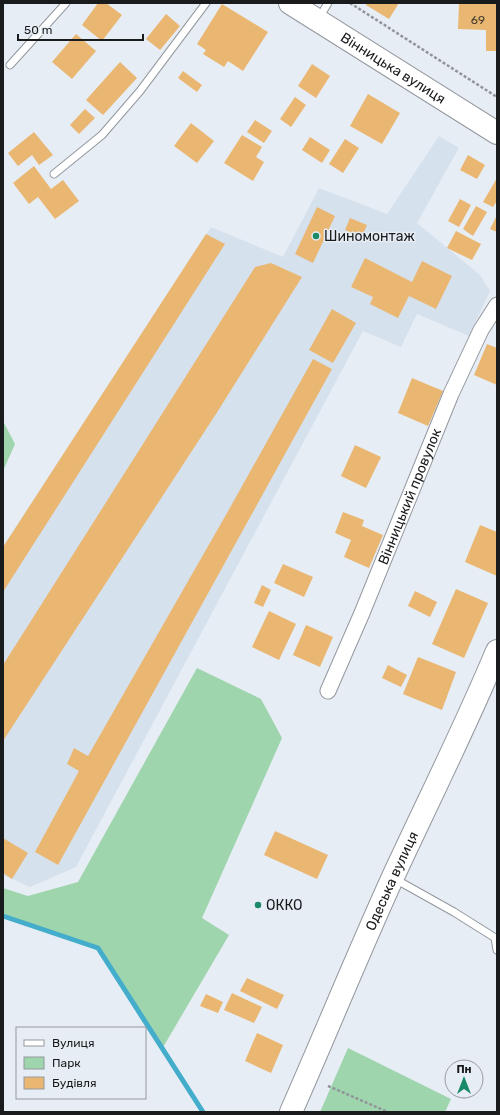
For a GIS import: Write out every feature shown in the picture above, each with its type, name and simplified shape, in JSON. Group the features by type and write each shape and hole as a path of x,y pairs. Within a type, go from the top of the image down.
{"main road":[{"name":"Вінницька вулиця","path":"290,3 323,11 497,133"},
{"name":"Одеська вулиця","path":"291,1112 348,978 393,878 496,659"}],"street":[{"name":"Вінницький провулок","path":"328,690 362,613 451,394 481,330 497,305"}],"lane":[{"path":"10,65 66,3"},
{"path":"54,174 102,135 140,91 206,3"},
{"path":"393,878 454,912 496,939 497,950"}],"path":[{"path":"350,3 497,97"},
{"path":"328,1086 388,1112"}],"shaded area":[{"path":"439,136 459,148 417,223 480,275 490,291 469,336 417,314 401,347 363,331 76,867 30,887 3,875 3,547 211,227 283,257 319,188 387,214"}],"green space":[{"path":"3,421 15,444 3,471"},
{"path":"197,668 261,699 282,738 202,918 229,935 162,1049 98,948 3,916 3,888 28,896 78,882"},
{"path":"348,1048 444,1096 444,1099 451,1099 445,1112 320,1112"}],"building":[{"path":"98,3 106,3 122,15 102,41 82,25"},
{"path":"367,3 399,3 389,19 366,5"},
{"path":"459,3 497,3 497,51 486,51 486,30 458,29"},
{"path":"222,4 268,32 243,71 228,61 224,67 203,54 206,50 197,44"},
{"path":"166,14 180,26 160,50 146,39"},
{"path":"76,34 96,51 72,79 52,62"},
{"path":"120,62 137,78 103,115 86,100"},
{"path":"312,64 330,76 316,98 298,86"},
{"path":"183,71 202,85 197,92 178,78"},
{"path":"368,94 400,113 382,144 350,126"},
{"path":"295,97 306,105 291,127 280,119"},
{"path":"85,109 95,118 79,134 70,125"},
{"path":"255,120 272,131 264,143 247,132"},
{"path":"191,123 214,141 197,163 174,146"},
{"path":"34,132 53,155 39,165 32,155 18,166 8,153"},
{"path":"242,135 262,147 256,157 264,162 253,181 224,163"},
{"path":"310,137 330,150 322,163 302,150"},
{"path":"345,139 359,148 343,173 329,164"},
{"path":"468,155 485,165 477,179 460,170"},
{"path":"34,166 51,189 63,180 79,201 55,219 38,197 29,204 13,183"},
{"path":"497,178 497,201 493,207 483,202"},
{"path":"460,199 471,205 459,227 448,221"},
{"path":"476,206 487,212 473,236 463,229"},
{"path":"317,207 335,216 313,263 295,254"},
{"path":"497,215 497,232 490,229"},
{"path":"350,218 367,225 362,237 345,230"},
{"path":"456,231 481,244 472,260 447,248"},
{"path":"206,234 225,244 3,592 3,547"},
{"path":"365,258 412,282 422,261 452,276 436,309 409,296 398,318 370,304 373,297 351,287"},
{"path":"271,263 302,277 216,414 3,741 3,665 255,267"},
{"path":"332,309 356,323 333,363 309,350"},
{"path":"487,344 497,348 497,385 474,375"},
{"path":"313,359 332,369 58,865 35,852 79,771 67,764 74,748 88,756"},
{"path":"412,378 443,391 428,426 398,413"},
{"path":"355,445 381,457 366,488 341,476"},
{"path":"343,512 364,520 362,526 383,535 369,568 344,557 351,540 335,533"},
{"path":"480,525 497,532 497,576 465,562"},
{"path":"283,564 313,577 304,597 274,583"},
{"path":"262,585 271,590 263,607 254,603"},
{"path":"456,589 488,603 464,658 432,644"},
{"path":"415,591 437,602 430,617 408,606"},
{"path":"269,611 296,624 279,660 252,647"},
{"path":"306,625 333,637 320,667 293,655"},
{"path":"418,657 456,672 442,710 403,694"},
{"path":"388,665 407,675 401,687 382,678"},
{"path":"275,831 328,855 317,879 264,855"},
{"path":"3,838 28,853 12,879 3,873"},
{"path":"247,978 284,995 277,1009 240,991"},
{"path":"232,993 262,1007 254,1023 224,1010"},
{"path":"206,994 223,1002 218,1013 200,1006"},
{"path":"257,1033 283,1045 271,1073 245,1061"}],"waterway":[{"path":"3,916 98,948 203,1112"}],"place":[{"name":"Шиномонтаж","path":"316,236"},
{"name":"ОККО","path":"258,905"}]}
